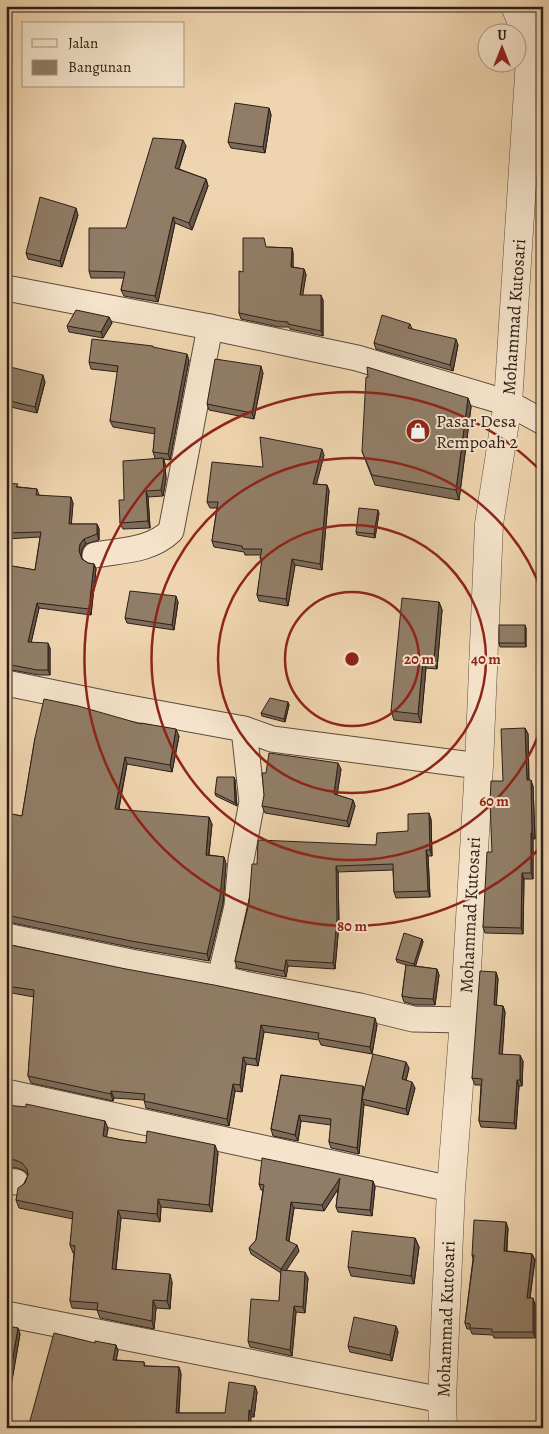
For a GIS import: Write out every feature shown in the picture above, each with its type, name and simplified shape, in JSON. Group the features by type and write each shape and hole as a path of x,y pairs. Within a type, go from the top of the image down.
{"street":[{"path":"515,6 531,44"},
{"name":"Mohammad Kutosari","path":"443,1428 442,1400 451,1189 464,1020 479,766 490,524 508,403 531,44 538,6"},
{"path":"6,288 210,327 357,358 508,403 543,422"},
{"path":"94,554 148,546 161,540 171,531 210,327"},
{"path":"6,683 244,729 272,739 479,766"},
{"path":"220,978 237,906 241,860 252,802 244,729"},
{"path":"6,936 360,1006 413,1019 464,1020"},
{"path":"6,1092 451,1189"},
{"path":"6,1314 442,1400"}],"building":[{"path":"235,103 269,108 263,147 228,142"},
{"path":"153,138 183,140 175,168 206,179 189,223 173,217 155,296 121,290 125,272 89,271 89,228 126,228"},
{"path":"40,197 76,208 60,261 26,253"},
{"path":"243,238 264,238 266,247 292,248 291,267 304,269 300,295 321,295 321,331 288,324 288,322 239,313 239,271 243,272"},
{"path":"76,310 109,317 101,332 67,326"},
{"path":"382,315 410,324 408,328 456,339 450,365 374,343"},
{"path":"92,339 153,346 187,354 168,454 153,452 155,428 110,421 118,366 89,362"},
{"path":"215,359 261,366 252,413 207,404"},
{"path":"6,366 43,375 35,407 6,400"},
{"name":"Pasar Desa Rempoah 2","path":"367,367 468,398 456,490 372,475 362,451 366,377 368,377"},
{"path":"260,437 322,449 313,484 327,485 320,564 292,559 286,599 257,595 262,549 243,549 242,546 212,541 218,502 207,502 212,462 263,467"},
{"path":"163,458 164,473 161,490 146,491 148,521 120,523 119,500 124,500 123,461"},
{"path":"6,483 18,484 16,487 37,489 36,495 71,497 69,524 97,524 97,534 84,539 80,544 79,551 82,559 94,564 89,609 37,603 28,642 48,643 48,670 37,670 6,664 6,565 35,570 41,532 6,533"},
{"path":"359,508 378,510 374,534 356,532"},
{"path":"130,591 176,596 172,625 125,618"},
{"path":"402,598 439,602 434,660 423,659 418,714 391,711"},
{"path":"499,625 525,625 525,643 499,643"},
{"path":"270,698 288,702 284,719 261,713"},
{"path":"44,699 78,706 141,724 176,729 170,765 125,757 115,809 209,817 206,855 224,857 220,897 207,954 131,941 6,915 6,813 22,816 35,738"},
{"path":"525,728 527,780 531,780 532,833 531,873 522,873 521,928 483,927 487,852 492,852 491,781 503,781 501,729"},
{"path":"269,753 338,763 334,794 353,800 347,821 262,806 264,795 262,773 266,773"},
{"path":"217,777 234,777 235,803 215,793"},
{"path":"429,813 430,850 426,850 428,891 394,892 393,864 336,866 337,918 333,963 286,960 284,971 235,961 249,903 252,864 257,864 258,840 376,845 377,833 408,831 408,814"},
{"path":"404,933 422,939 414,964 396,959"},
{"path":"6,944 375,1018 370,1047 318,1038 319,1033 261,1025 256,1059 243,1057 240,1085 233,1084 227,1119 144,1101 145,1094 111,1091 111,1094 28,1076 34,990 6,986"},
{"path":"406,965 437,969 433,999 402,996"},
{"path":"480,971 496,972 494,1005 503,1006 499,1054 520,1055 520,1080 517,1080 514,1123 479,1121 482,1079 472,1078"},
{"path":"373,1054 406,1062 402,1079 412,1082 406,1109 362,1099"},
{"path":"281,1075 363,1086 357,1148 329,1142 331,1119 299,1115 295,1135 271,1129"},
{"path":"26,1104 105,1121 103,1136 146,1143 147,1131 215,1145 209,1205 158,1199 157,1214 118,1210 112,1269 170,1274 167,1301 153,1300 152,1321 97,1310 98,1303 70,1301 75,1246 70,1245 73,1212 16,1200 18,1188 25,1183 28,1175 27,1169 22,1163 6,1159 6,1105 26,1107"},
{"path":"262,1158 373,1181 370,1210 336,1207 340,1178 322,1205 291,1202 286,1240 297,1245 281,1269 249,1248 256,1240 264,1185 259,1184"},
{"path":"474,1220 506,1222 504,1251 532,1254 527,1298 533,1298 533,1332 492,1332 492,1329 470,1328 470,1324 465,1323 474,1255 472,1255"},
{"path":"352,1231 415,1238 411,1276 348,1267"},
{"path":"281,1270 305,1272 303,1307 294,1306 290,1350 248,1341 251,1299 279,1301"},
{"path":"354,1317 396,1326 390,1355 348,1346"},
{"path":"6,1326 18,1328 9,1380 6,1379"},
{"path":"54,1333 95,1343 95,1341 116,1345 113,1360 144,1362 144,1366 179,1367 176,1413 225,1413 229,1382 255,1386 251,1411 249,1410 248,1428 28,1428"}],"place":[{"name":"Pasar Desa Rempoah 2","path":"418,431"}]}
